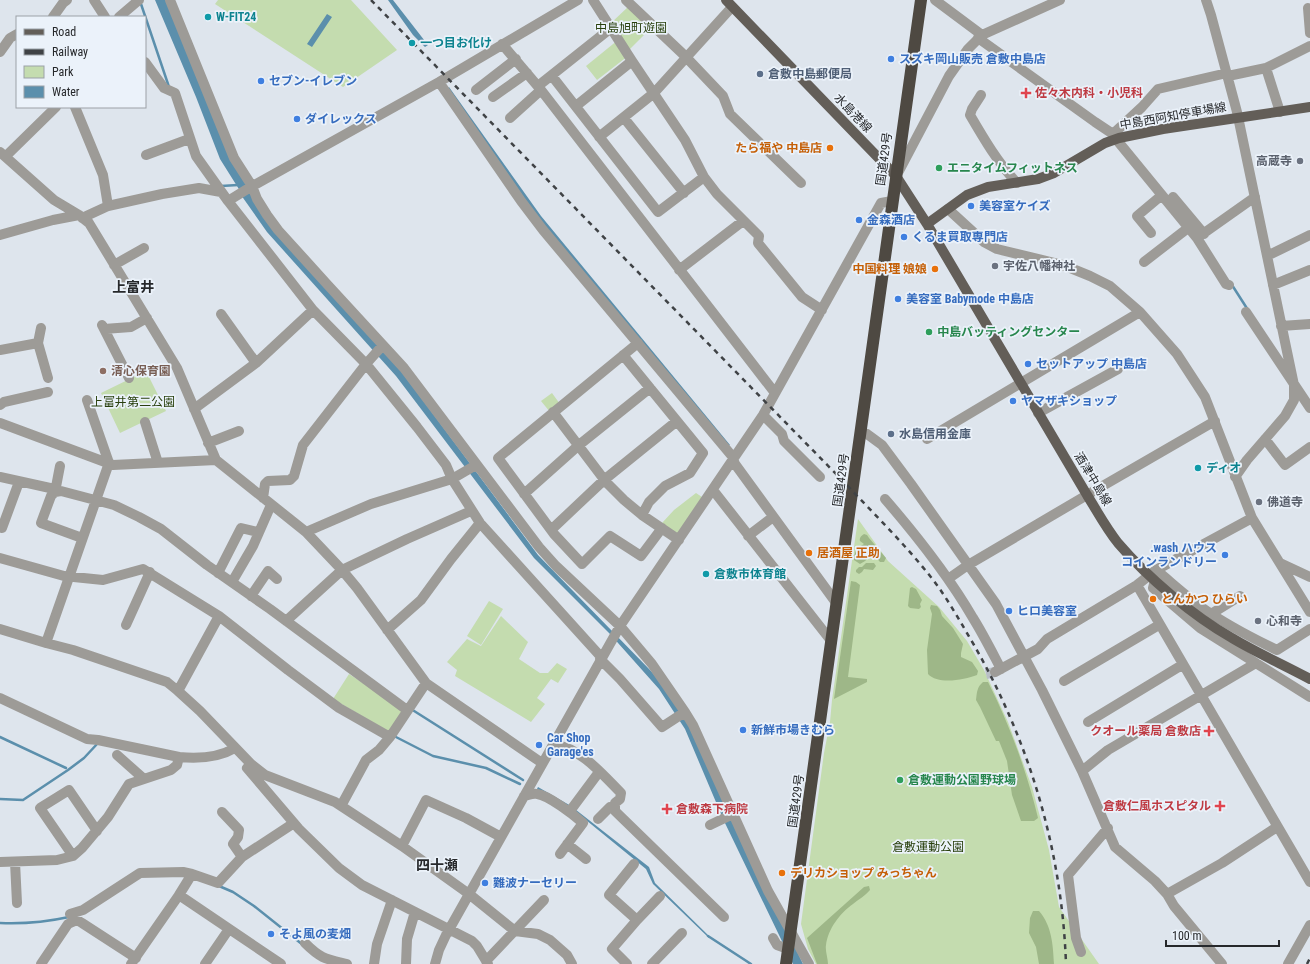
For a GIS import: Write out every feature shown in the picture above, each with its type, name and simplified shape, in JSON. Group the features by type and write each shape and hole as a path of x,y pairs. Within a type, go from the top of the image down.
{"highway":[{"name":"国道429号","path":"786,964 921,0"}],"main road":[{"name":"水島港線","path":"729,3 896,176"},
{"name":"中島西阿知停車場線","path":"927,224 967,195 988,187 1038,179 1054,172 1115,136 1310,107"},
{"path":"896,176 927,224"},
{"name":"酒津中島線","path":"927,224 1087,495 1106,526 1132,559 1153,575 1197,615 1232,638 1310,679"}],"street":[{"path":"54,16 66,0"},
{"path":"94,0 104,16"},
{"path":"120,16 139,0"},
{"path":"228,201 578,0"},
{"path":"593,0 685,140 704,177 717,194 759,236 758,244 802,297 822,310"},
{"path":"626,0 652,23 723,96 730,114 801,182"},
{"path":"935,0 980,37 1115,136 1200,236 1226,284 1229,285"},
{"path":"896,176 949,76 968,49 980,37 1060,0"},
{"path":"1206,0 1238,118 1252,198 1267,256 1294,385 1294,400 1285,416 1247,460 1235,477"},
{"path":"173,1 247,189 257,199 278,230 379,349 404,368 472,468 539,547 556,566 619,627 652,664 681,715 694,725 728,816 809,964"},
{"path":"600,137 654,93 686,58 729,3"},
{"path":"1308,8 1310,32"},
{"path":"510,118 552,76 611,28"},
{"path":"2,46 16,35"},
{"path":"502,44 540,88 775,393"},
{"path":"1115,136 1158,89 1225,74 1266,68 1310,46"},
{"path":"476,90 516,59"},
{"path":"576,106 632,61"},
{"path":"146,63 164,88 175,93 189,139 196,156 228,201 313,310 366,364 446,465 452,479 480,523 662,727 681,715"},
{"path":"1266,68 1280,112"},
{"path":"493,97 527,73"},
{"path":"552,76 658,212 704,177"},
{"path":"441,80 521,201 596,296 638,343 732,456 735,464 837,604"},
{"path":"981,95 970,115 1008,173 1017,183"},
{"path":"55,108 3,154 54,200 89,223 177,368 216,460 306,532 342,570 357,588 426,683 542,763"},
{"path":"75,108 103,176 108,206"},
{"path":"624,118 684,193"},
{"path":"146,155 189,139"},
{"path":"0,235 53,220 80,217 108,206 179,190 199,188 221,191"},
{"path":"1163,191 1188,228 1200,236"},
{"path":"1151,233 1137,216 1163,191"},
{"path":"1200,236 1252,198"},
{"path":"435,964 439,950 469,894 619,627 680,540 763,415 881,203 892,201"},
{"path":"948,209 984,242 997,249 1063,265 1090,276 1110,286 1140,312 1177,354 1205,397 1252,518 1310,612"},
{"path":"680,270 743,221"},
{"path":"1144,262 1188,228"},
{"path":"1267,256 1310,235"},
{"path":"114,265 144,248"},
{"path":"1273,286 1310,270"},
{"path":"194,409 256,363 313,310"},
{"path":"927,439 1140,312"},
{"path":"1246,312 1310,408"},
{"path":"221,314 256,363"},
{"path":"129,378 103,327 131,327 147,318"},
{"path":"1281,326 1310,324"},
{"path":"41,328 38,343 48,378"},
{"path":"0,348 38,343"},
{"path":"638,343 498,458 551,530 582,564 610,536 641,556 662,528"},
{"path":"233,580 253,546 258,532 267,501 265,484 268,481 290,480 294,476 303,445 379,349"},
{"path":"623,355 703,453 690,473 665,486 649,502 642,515"},
{"path":"1038,413 1118,369"},
{"path":"524,494 579,445 650,388"},
{"path":"0,405 4,402 48,392"},
{"path":"47,641 109,463 87,400"},
{"path":"553,412 604,480 642,515 680,540"},
{"path":"763,415 782,434 784,441 820,477"},
{"path":"551,530 604,480 677,421"},
{"path":"948,579 968,565 1215,421"},
{"path":"145,422 158,463"},
{"path":"0,423 113,465 216,460"},
{"path":"208,443 239,431"},
{"path":"861,433 867,434 882,445 912,484 996,604 1082,771 1115,847 1155,881 1167,894 1174,906 1222,964"},
{"path":"1265,439 1285,465 1310,448"},
{"path":"60,466 55,488 41,523 82,538"},
{"path":"306,532 371,504 452,479 472,468"},
{"path":"0,477 97,498 161,529 253,594 408,709"},
{"path":"2,528 19,482"},
{"path":"713,490 832,642"},
{"path":"885,499 922,544 948,579 973,618 998,670 1038,649 1047,639 1153,575 1252,518"},
{"path":"288,620 342,570 407,538 471,510"},
{"path":"748,536 773,517"},
{"path":"387,630 421,600 480,523"},
{"path":"219,570 241,528 258,532"},
{"path":"0,558 68,578 103,580 143,569 150,572 220,616 339,708 391,736"},
{"path":"1280,563 1310,577"},
{"path":"253,594 268,571 276,579"},
{"path":"126,625 150,572"},
{"path":"1153,575 1211,614 1241,632 1277,650 1310,630"},
{"path":"1153,575 1153,588 1187,618 1310,697"},
{"path":"1137,585 1182,665 1310,882"},
{"path":"1211,614 1240,596"},
{"path":"178,691 220,616"},
{"path":"1064,681 1159,625"},
{"path":"0,629 47,641 167,682 200,711 251,764 265,775 335,802 402,846 469,894 515,931 538,934 550,940 567,955 572,964"},
{"path":"1082,771 1108,750 1256,662"},
{"path":"1088,722 1182,665"},
{"path":"341,806 366,760 379,750 391,736 426,683"},
{"path":"0,698 87,739 196,759 226,753 235,748"},
{"path":"553,744 565,746 586,759 621,793 620,799 615,804 615,811 724,917"},
{"path":"117,755 144,779"},
{"path":"0,862 57,860 72,856 97,831 108,817 129,784 171,770 177,765 179,757"},
{"path":"251,764 247,768 294,823 324,855 339,868 362,885 472,942 477,946 488,961 544,900"},
{"path":"572,809 600,772"},
{"path":"72,856 40,808 69,790 97,831"},
{"path":"524,796 531,794 541,795 572,809 583,823 560,854"},
{"path":"402,846 426,800 466,818 501,837"},
{"path":"598,819 610,807 615,807"},
{"path":"222,812 239,830 238,837 233,844 242,857"},
{"path":"710,825 728,816"},
{"path":"70,914 83,910 140,873 183,872 218,883 242,857 294,823"},
{"path":"1167,894 1222,863 1277,827"},
{"path":"1081,952 1076,938 1068,875 1108,828"},
{"path":"567,844 586,859"},
{"path":"15,862 17,903"},
{"path":"634,864 609,895 637,920"},
{"path":"41,964 68,924 77,920 134,961 192,874"},
{"path":"179,895 275,962"},
{"path":"627,964 612,949 660,896"},
{"path":"374,964 377,944 392,900"},
{"path":"406,964 407,939 415,912"},
{"path":"1288,964 1310,925"},
{"path":"205,964 228,929"},
{"path":"652,964 682,933"},
{"path":"773,938 777,945 788,949"},
{"path":"305,943 318,956 347,964"}],"green space":[{"path":"218,0 351,0 397,50 343,87 215,4"},
{"name":"中島旭町遊園","path":"629,6 652,27 628,51 611,23"},
{"path":"618,40 628,56 597,80 586,66"},
{"name":"上富井第二公園","path":"146,371 166,411 120,433 101,393"},
{"path":"552,393 560,404 550,412 541,401"},
{"path":"696,493 705,499 680,536 662,523 674,510"},
{"name":"倉敷運動公園","path":"858,519 888,561 939,607 967,641 984,670 1008,722 1032,787 1049,850 1059,907 1099,964 816,964 808,949 801,924"},
{"path":"864,534 867,535 886,558 884,562 880,562 874,553 872,553 864,562 860,564 854,560 856,550 864,544 860,541 860,537"},
{"path":"866,563 874,563 876,566 873,570 864,569 859,574 856,572 859,567 862,567"},
{"path":"851,581 860,585 848,677 867,679 867,682 834,699"},
{"path":"912,587 916,589 922,600 920,604 921,607 919,609 910,608 908,606 910,588"},
{"path":"489,601 503,609 481,645 467,636"},
{"path":"931,605 937,606 942,616 953,628 963,644 961,657 972,662 978,671 977,675 958,680 938,680 928,674 927,650 932,614 930,608"},
{"path":"501,616 528,642 519,659 540,673 548,673 557,663 567,669 558,683 551,679 537,698 545,704 531,722 455,676 457,670 447,662 467,639 481,646"},
{"path":"349,674 401,708 402,715 391,733 333,699"},
{"path":"983,682 988,682 1017,748 1038,818 1034,821 1021,821 1012,795 1007,761 999,741 996,741 976,700 978,688"},
{"path":"869,886 870,890 848,908 832,927 826,945 828,964 817,964 807,938 864,887"},
{"path":"1033,911 1039,911 1047,923 1052,943 1054,964 1039,964 1036,947 1029,933 1030,918"}],"water":[{"path":"155,0 166,0 249,189 402,372 538,555 663,685 690,727 803,964 793,964 724,821 685,729 659,689 610,634 534,558 396,376 267,232 241,195 242,194 220,159 196,97"},
{"path":"388,0 393,0 428,45 425,47 413,35"},
{"path":"327,14 332,17 312,47 307,44"},
{"path":"449,87 541,216 730,445 727,447 538,218 448,88"},
{"path":"538,787 571,806 649,867 655,883 710,937 709,938 653,884 646,869 570,807 537,789"}],"waterway":[{"path":"141,4 145,16"},
{"path":"146,19 169,87"},
{"path":"221,186 238,185"},
{"path":"1232,285 1248,310"},
{"path":"411,709 523,780"},
{"path":"394,736 433,756 486,768 520,784"},
{"path":"0,737 66,768"},
{"path":"0,799 23,800 84,758 98,743"},
{"path":"219,886 233,892 254,906 303,945"},
{"path":"0,923 34,922 69,917"},
{"path":"708,936 751,964"}],"tunnel":[{"path":"986,674 995,672"}],"railway":[{"path":"371,0 842,480 901,542 934,581 955,612 994,682 1027,759 1040,799 1058,880 1066,964"},
{"path":"1307,964 1310,958"}],"place":[{"name":"W-FIT24","path":"208,17"},
{"name":"一つ目お化け","path":"412,43"},
{"name":"スズキ岡山販売 倉敷中島店","path":"891,59"},
{"name":"倉敷中島郵便局","path":"760,74"},
{"name":"セブン-イレブン","path":"261,81"},
{"name":"佐々木内科・小児科","path":"1026,93"},
{"name":"ダイレックス","path":"297,119"},
{"name":"たら福や 中島店","path":"830,148"},
{"name":"高蔵寺","path":"1300,161"},
{"name":"エニタイムフィットネス","path":"939,168"},
{"name":"美容室ケイズ","path":"971,206"},
{"name":"金森酒店","path":"859,220"},
{"name":"くるま買取専門店","path":"904,237"},
{"name":"宇佐八幡神社","path":"995,266"},
{"name":"中国料理 娘娘","path":"935,269"},
{"name":"美容室 Babymode 中島店","path":"898,299"},
{"name":"中島バッティングセンター","path":"929,332"},
{"name":"セットアップ 中島店","path":"1028,364"},
{"name":"清心保育園","path":"103,371"},
{"name":"ヤマザキショップ","path":"1013,401"},
{"name":"水島信用金庫","path":"891,434"},
{"name":"ディオ","path":"1198,468"},
{"name":"佛道寺","path":"1259,502"},
{"name":"居酒屋 正助","path":"809,553"},
{"name":".wash ハウス コインランドリー","path":"1225,555"},
{"name":"倉敷市体育館","path":"706,574"},
{"name":"とんかつ ひらい","path":"1153,599"},
{"name":"ヒロ美容室","path":"1009,611"},
{"name":"心和寺","path":"1258,621"},
{"name":"新鮮市場きむら","path":"743,730"},
{"name":"クオール薬局 倉敷店","path":"1209,731"},
{"name":"Car Shop Garage'es","path":"539,745"},
{"name":"倉敷運動公園野球場","path":"900,780"},
{"name":"倉敷仁風ホスピタル","path":"1220,806"},
{"name":"倉敷森下病院","path":"667,809"},
{"name":"デリカショップ みっちゃん","path":"782,873"},
{"name":"難波ナーセリー","path":"485,883"},
{"name":"そよ風の麦畑","path":"271,934"}],"district":[{"name":"上富井","path":"133,287"},
{"name":"四十瀬","path":"437,865"}]}
